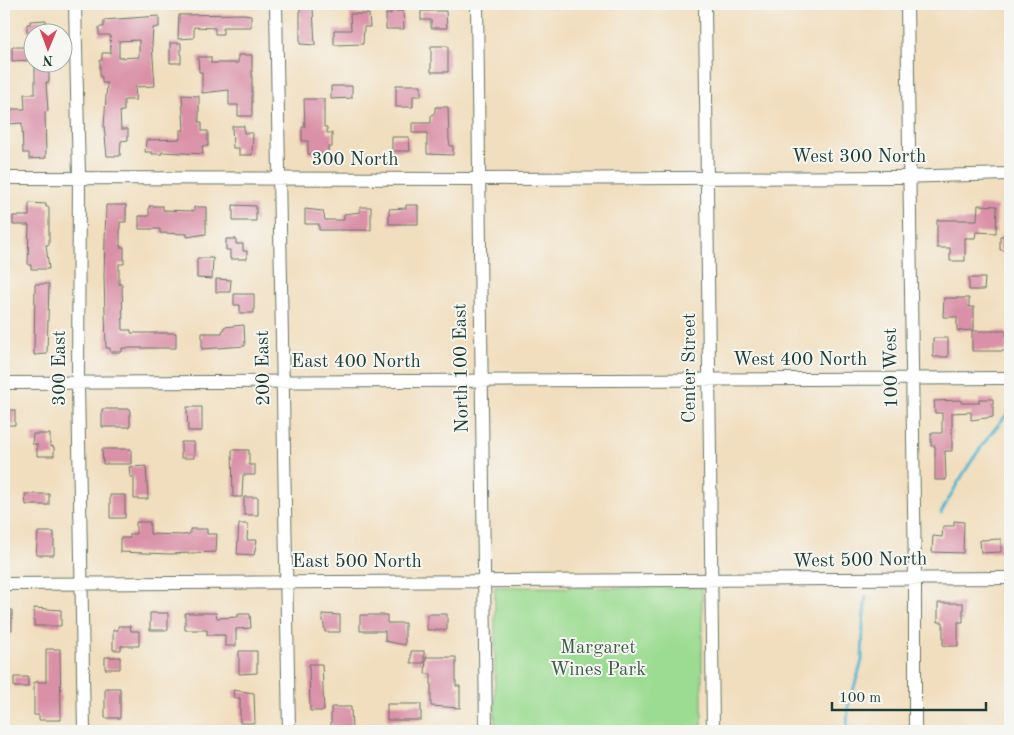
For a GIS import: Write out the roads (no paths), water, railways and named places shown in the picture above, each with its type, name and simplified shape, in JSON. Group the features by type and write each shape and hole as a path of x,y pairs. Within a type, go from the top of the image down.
{"street":[{"name":"300 East","path":"75,4 79,177 78,384 83,583 84,731"},
{"name":"200 East","path":"276,4 289,731"},
{"name":"North 100 East","path":"478,4 480,380 486,731"},
{"name":"Center Street","path":"705,4 713,731"},
{"name":"100 West","path":"907,4 915,579 915,731"},
{"name":"West 300 North","path":"707,177 908,177 1010,174"},
{"name":"300 North","path":"4,178 79,177 280,180 707,177"},
{"name":"West 400 North","path":"709,378 1010,378"},
{"name":"East 400 North","path":"4,383 78,384 709,378"},
{"name":"West 500 North","path":"711,581 1010,578"},
{"name":"East 500 North","path":"4,584 286,581 711,581"}],"waterway":[{"path":"941,513 972,459 1010,411"},
{"path":"847,731 848,707 862,661 866,596"}],"park label":[{"name":"Margaret Wines Park","path":"598,659"}]}
